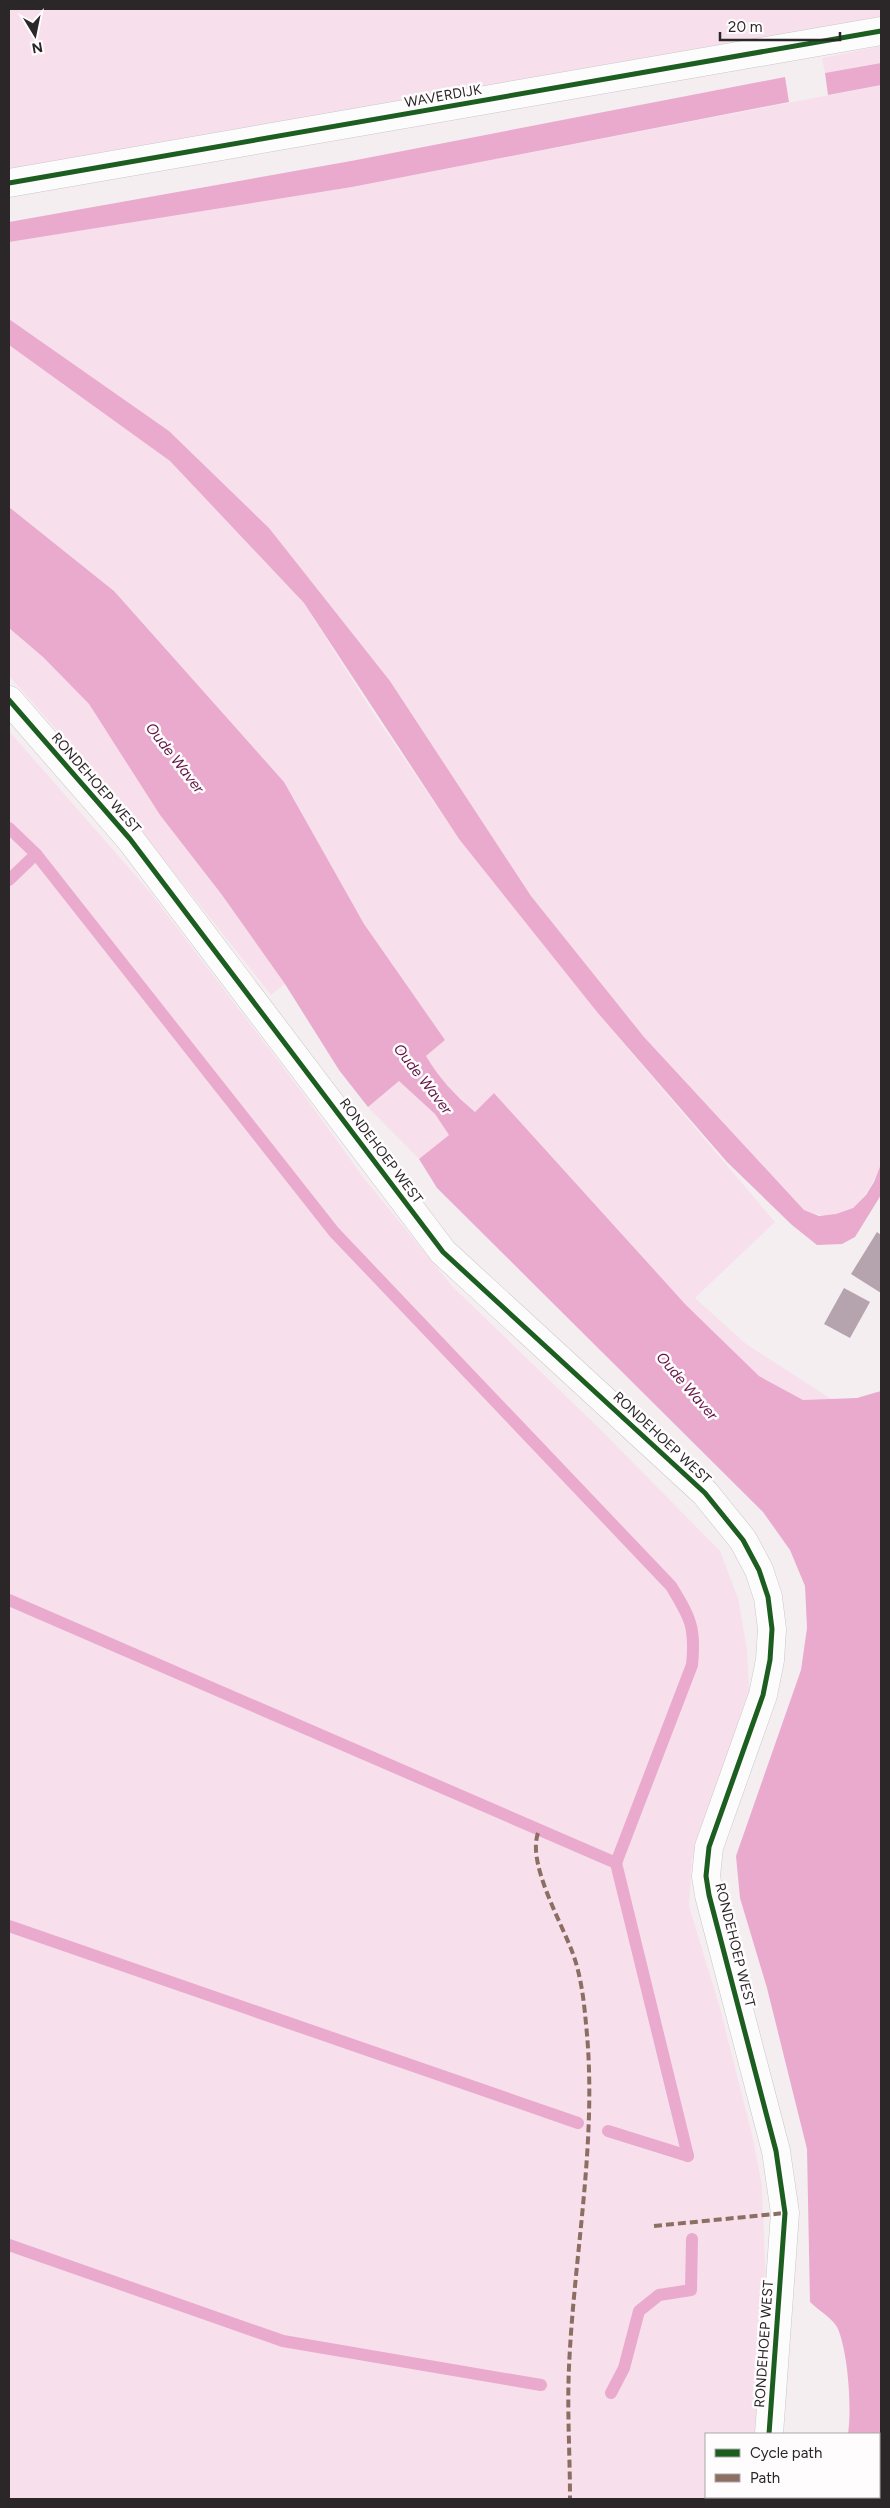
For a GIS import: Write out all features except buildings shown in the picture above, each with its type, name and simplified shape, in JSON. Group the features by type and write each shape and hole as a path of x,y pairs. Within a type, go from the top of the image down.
{"street":[{"name":"WAVERDIJK","path":"9,183 881,31"},
{"name":"RONDEHOEP WEST","path":"9,700 130,839 443,1252 705,1493 743,1540 759,1570 769,1605 772,1629 770,1660 763,1695 750,1735 713,1830 706,1876 708,1895 776,2151 785,2213 769,2433"}],"shaded area":[{"path":"9,9 881,9 881,17 9,173"},
{"path":"881,46 881,63 825,73 822,58"},
{"path":"881,85 881,1164 869,1189 853,1207 843,1213 819,1215 804,1210 644,1037 531,896 390,681 269,528 169,431 9,319 9,242 352,187"},
{"path":"9,345 170,461 304,603 372,711 459,839 597,1012 775,1222 695,1298 746,1344 833,1400 803,1400 759,1376 686,1305 494,1093 475,1112 437,1075 426,1056 445,1040 186,674 114,591 9,507"},
{"path":"9,628 43,657 89,704 160,815 222,895 285,984 271,995 100,779 9,676"},
{"path":"9,731 150,892 304,1095 363,1177 452,1286 602,1431 720,1551 738,1598 747,1649 749,1691 692,1859 689,1906 720,2008 753,2139 762,2185 767,2311 755,2433 705,2433 705,2498 741,2499 9,2499"},
{"path":"399,1081 435,1114 449,1135 419,1159 368,1107"}],"water":[{"path":"881,63 881,85 828,95 825,73"},
{"path":"785,77 789,102 352,187 9,242 9,222 351,161"},
{"path":"9,319 169,431 269,528 390,681 531,896 644,1037 804,1210 819,1216 836,1214 853,1208 866,1195 874,1182 881,1164 881,1195 855,1237 842,1244 817,1245 792,1225 727,1162 597,1012 459,839 304,603 170,461 9,345"},
{"name":"Oude Waver","path":"9,507 114,591 284,782 364,924 445,1040 426,1056 436,1072 454,1093 475,1112 494,1093 686,1305 759,1376 803,1400 857,1398 881,1391 881,2499 840,2499 880,2498 880,2433 848,2433 850,2410 848,2381 841,2339 836,2325 810,2302 807,2149 767,1988 740,1898 736,1856 801,1670 807,1628 805,1586 790,1550 763,1512 437,1188 419,1159 449,1135 435,1114 399,1081 368,1107 339,1070 285,984 222,895 160,815 89,704 43,657 9,628"}],"waterway":[{"path":"9,828 36,854 9,880"},
{"path":"36,854 334,1232 671,1586 678,1597 692,1631 692,1665 616,1863"},
{"path":"9,1600 616,1863 688,2156"},
{"path":"9,1926 578,2123"},
{"path":"608,2131 688,2156"},
{"path":"611,2393 624,2368 639,2311 659,2295 691,2290 692,2239"},
{"path":"9,2245 283,2341 541,2385"}],"marked path":[{"path":"538,1833 536,1846 537,1861 541,1877 573,1954 580,1980 589,2067 587,2153 569,2367 570,2499"},
{"path":"654,2226 785,2213"}],"cycle path":[{"path":"9,183 881,31"},
{"path":"9,700 130,839 443,1252 705,1493 743,1540 759,1570 768,1597 772,1629 770,1660 763,1695 709,1847 706,1876 709,1895 776,2151 785,2213 769,2433"}]}
